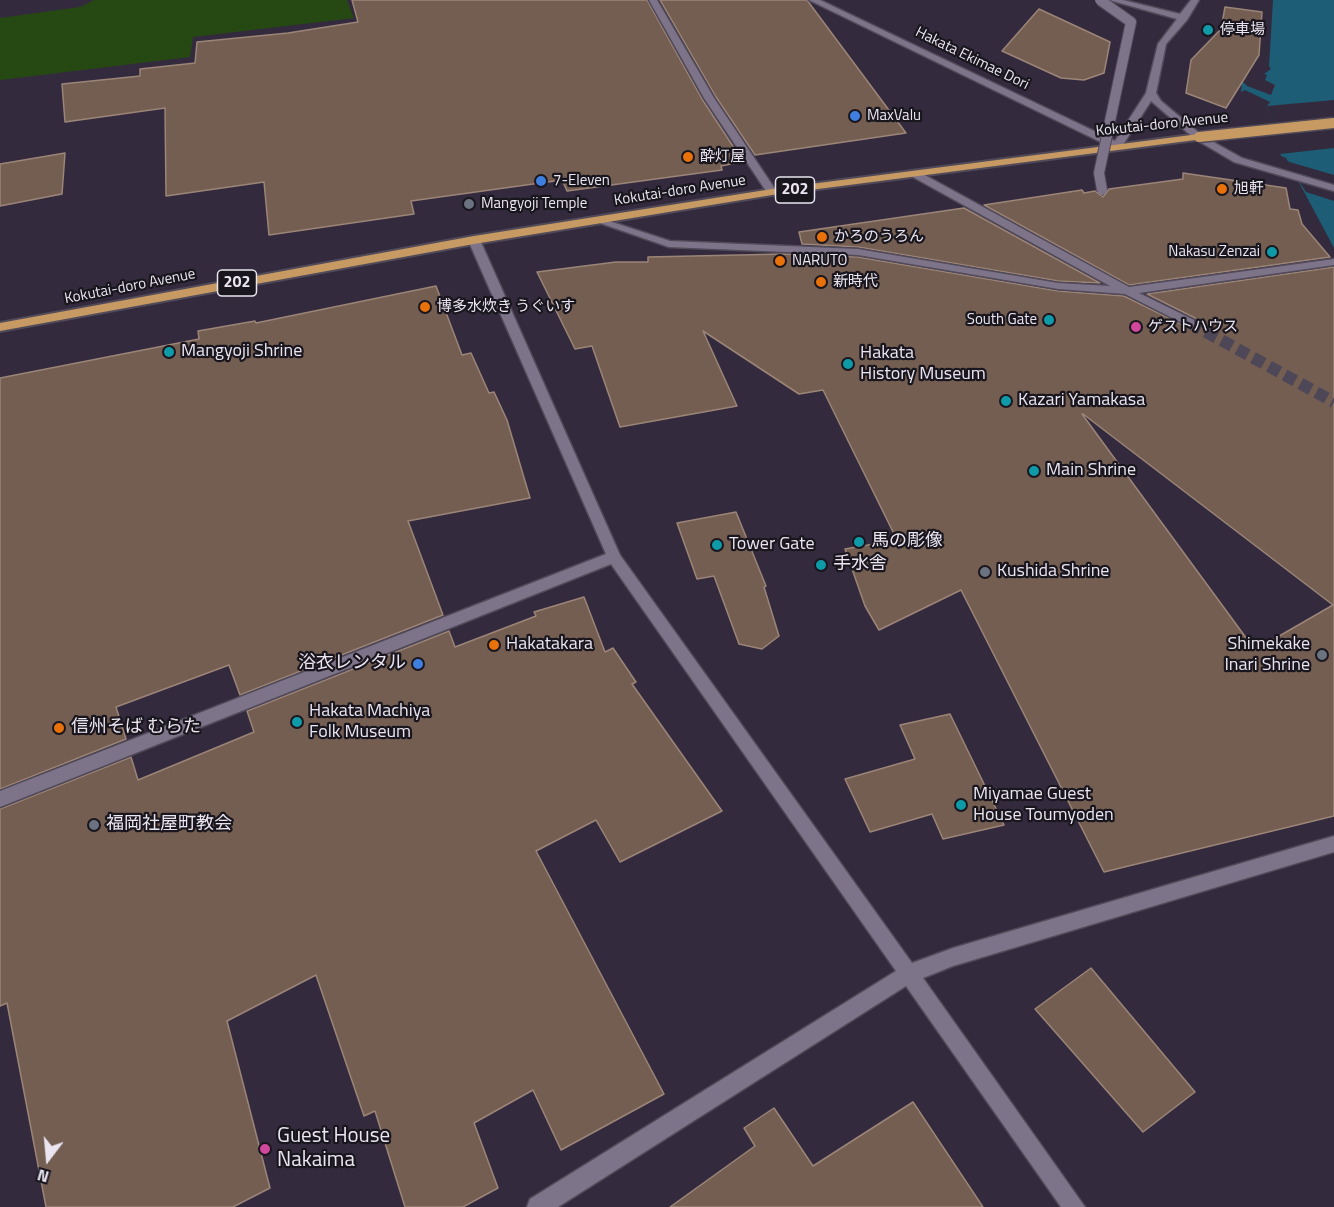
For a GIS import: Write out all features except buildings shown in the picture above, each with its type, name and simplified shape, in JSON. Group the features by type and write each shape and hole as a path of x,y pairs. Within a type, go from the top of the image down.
{"highway":[{"name":"Kokutai-doro Avenue","path":"0,327 474,240 772,192 917,175 1117,146 1334,123"}],"street":[{"path":"652,0 710,98 772,192"},
{"name":"Hakata Ekimae Dori","path":"813,0 1117,146"},
{"path":"1100,0 1131,22 1099,172 1102,190"},
{"path":"1113,0 1184,18"},
{"path":"1117,146 1151,93 1162,44 1184,18 1195,0"},
{"path":"1151,93 1157,104 1199,137 1238,160 1334,188"},
{"path":"917,175 1127,291 1190,323"},
{"path":"599,221 669,244 858,252 1058,286 1127,291 1334,262"},
{"path":"474,240 614,557 1074,1207"},
{"path":"0,799 614,557"},
{"path":"538,1207 910,973 953,957 1334,844"}],"green space":[{"path":"94,0 347,0 354,18 193,37 190,57 0,80 0,18 80,7"}],"water":[{"path":"1273,0 1334,0 1334,248 1286,158 1281,156 1267,106 1270,102 1245,90 1241,92 1242,81 1247,86 1271,95 1275,85 1265,80 1267,75 1264,74 1271,69 1269,66"}],"pier":[{"path":"1334,100 1334,148 1280,154 1267,106"},
{"path":"1286,161 1334,175 1334,201 1306,192"}],"tunnel":[{"path":"1190,323 1334,402"}],"place":[{"name":"停車場","path":"1208,30"},
{"name":"MaxValu","path":"855,116"},
{"name":"酔灯屋","path":"688,157"},
{"name":"7-Eleven","path":"541,181"},
{"name":"旭軒","path":"1222,189"},
{"name":"Mangyoji Temple","path":"469,204"},
{"name":"かろのうろん","path":"822,237"},
{"name":"Nakasu Zenzai","path":"1272,252"},
{"name":"NARUTO","path":"780,261"},
{"name":"新時代","path":"821,282"},
{"name":"博多水炊き うぐいす","path":"425,307"},
{"name":"South Gate","path":"1049,320"},
{"name":"ゲストハウス","path":"1136,327"},
{"name":"Mangyoji Shrine","path":"169,352"},
{"name":"Hakata History Museum","path":"848,364"},
{"name":"Kazari Yamakasa","path":"1006,401"},
{"name":"Main Shrine","path":"1034,471"},
{"name":"馬の彫像","path":"859,542"},
{"name":"Tower Gate","path":"717,545"},
{"name":"手水舎","path":"821,565"},
{"name":"Kushida Shrine","path":"985,572"},
{"name":"Hakatakara","path":"494,645"},
{"name":"Shimekake Inari Shrine","path":"1322,655"},
{"name":"浴衣レンタル","path":"418,664"},
{"name":"Hakata Machiya Folk Museum","path":"297,722"},
{"name":"信州そば むらた","path":"59,728"},
{"name":"Miyamae Guest House Toumyoden","path":"961,805"},
{"name":"福岡社屋町教会","path":"94,825"},
{"name":"Guest House Nakaima","path":"265,1149"}]}
